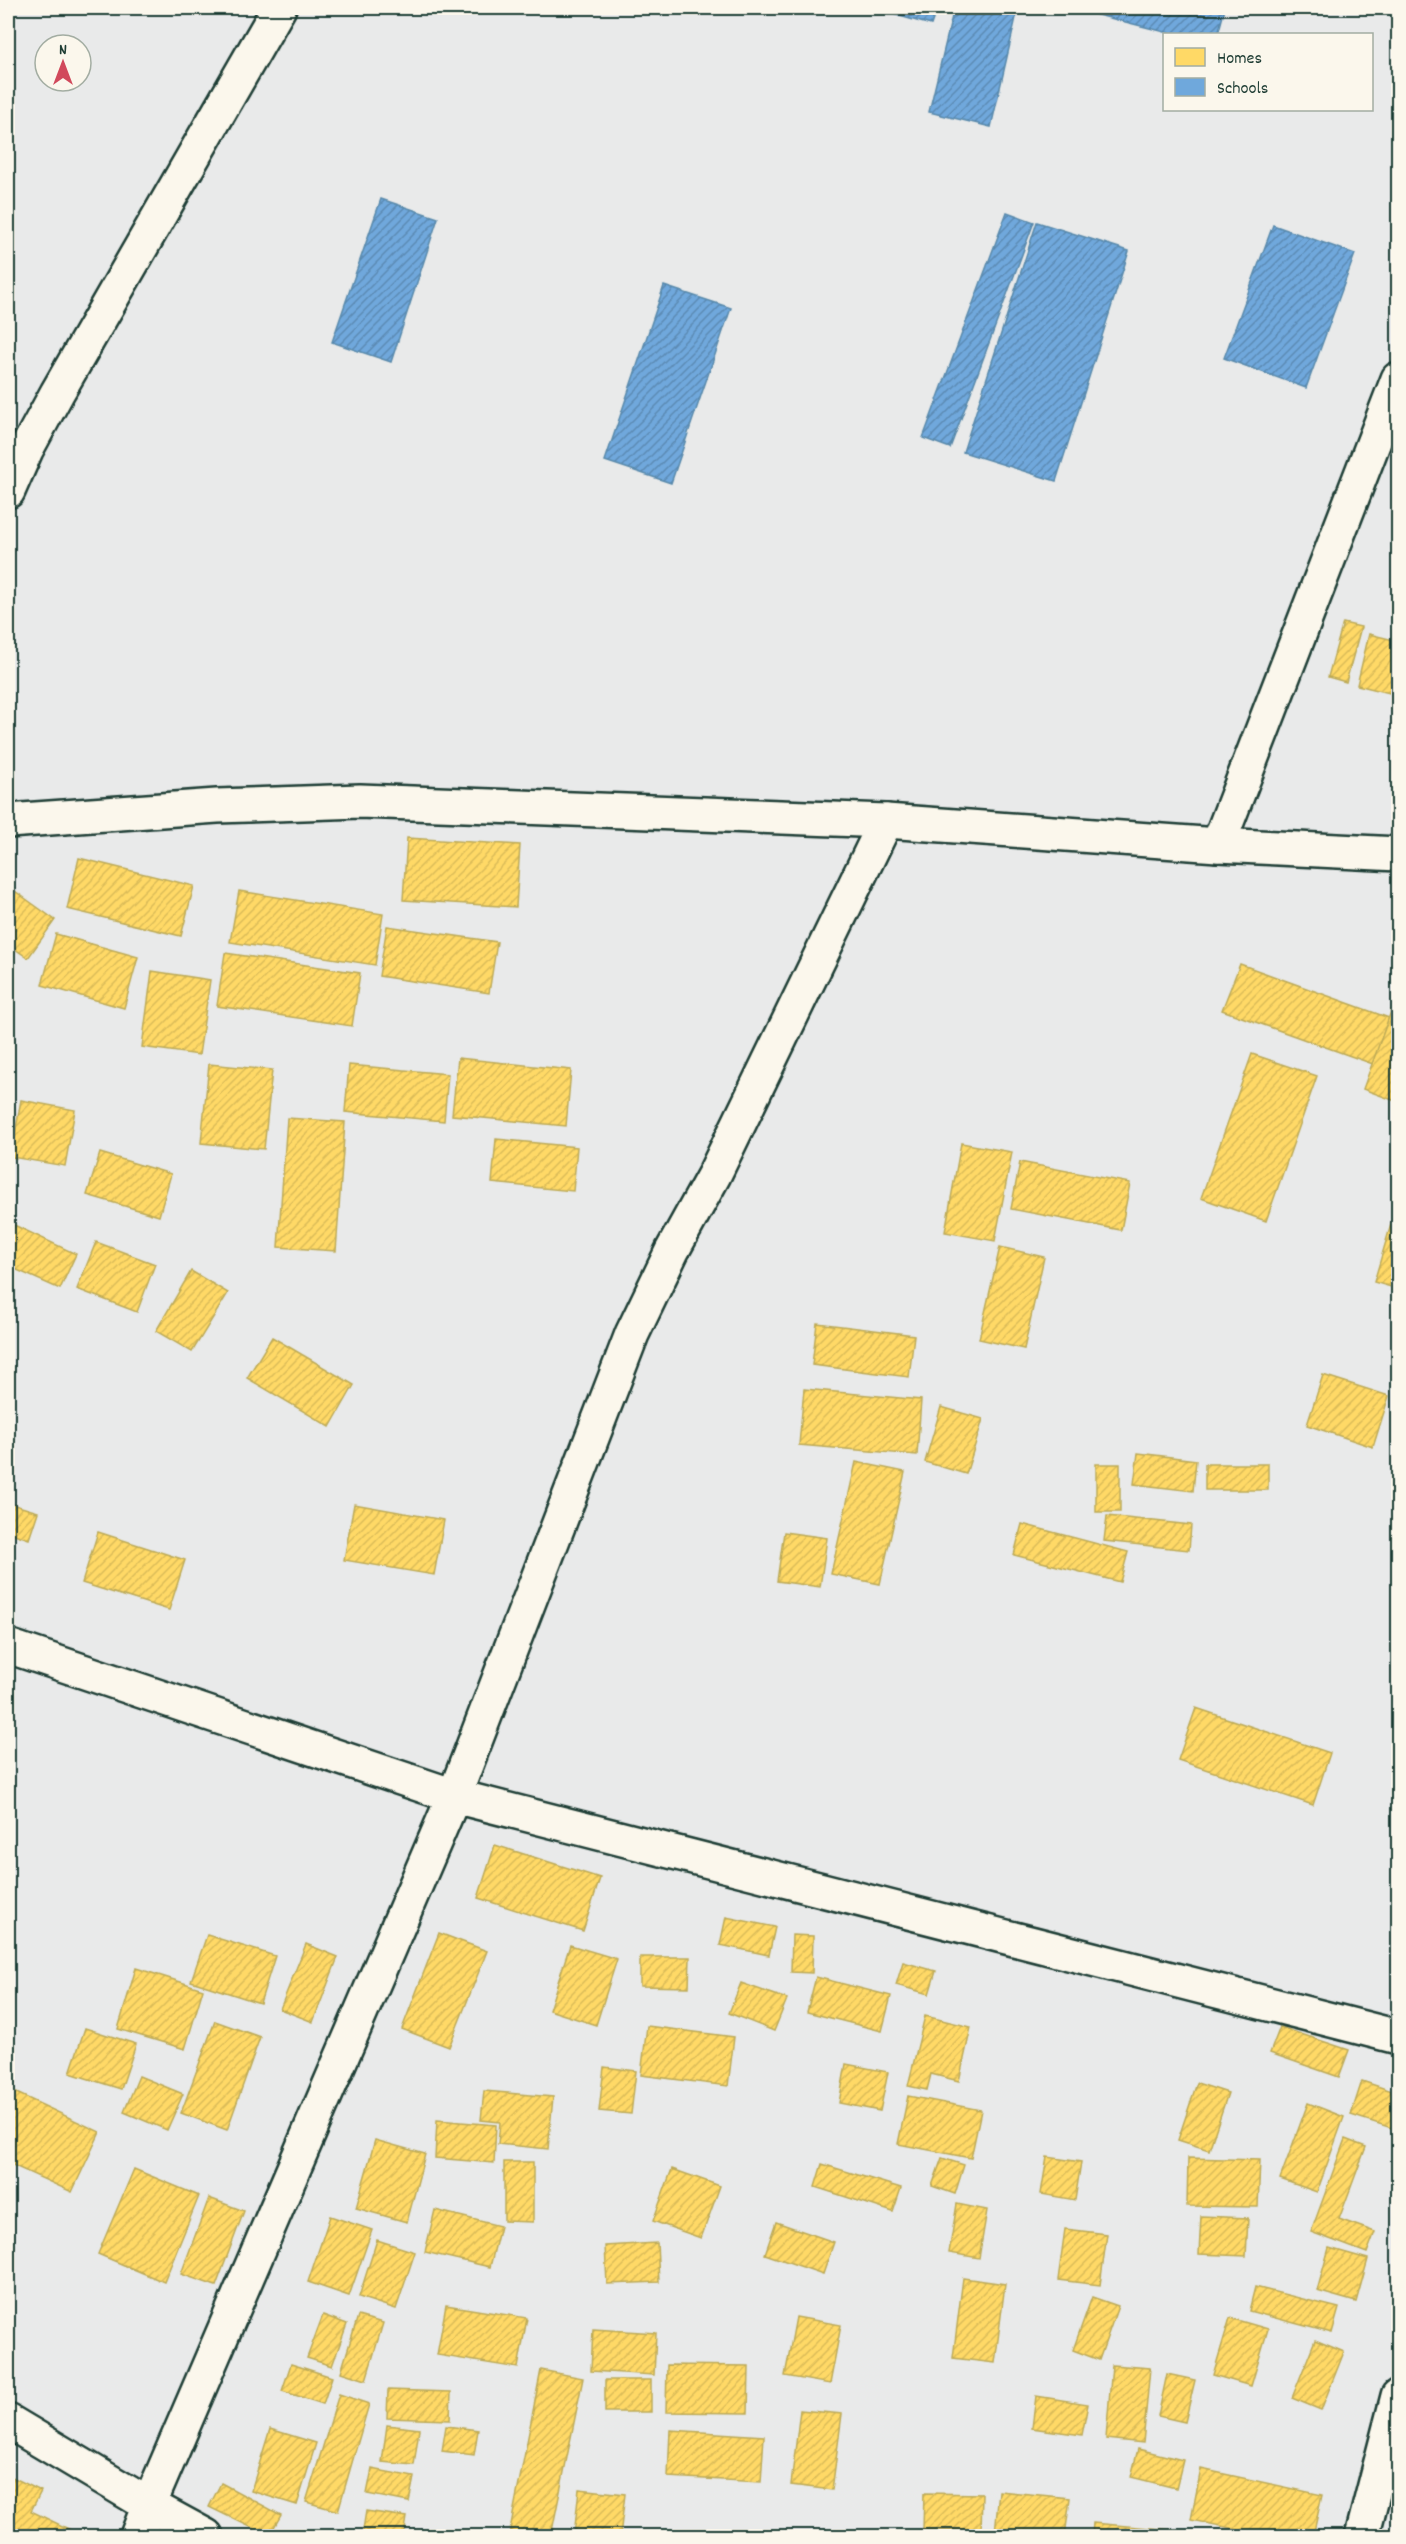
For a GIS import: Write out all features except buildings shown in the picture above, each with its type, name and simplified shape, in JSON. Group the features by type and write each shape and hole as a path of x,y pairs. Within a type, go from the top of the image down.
{"street":[{"path":"8,491 26,450 57,393 279,8"},
{"path":"1218,845 1398,379"},
{"path":"8,821 217,806 360,801 886,821 1218,845 1398,854"},
{"path":"138,2536 149,2505 454,1796 632,1334 672,1251 714,1174 886,821"},
{"path":"8,1646 454,1796 1398,2037"},
{"path":"1362,2536 1398,2396"},
{"path":"8,2421 149,2505 206,2536"}]}
